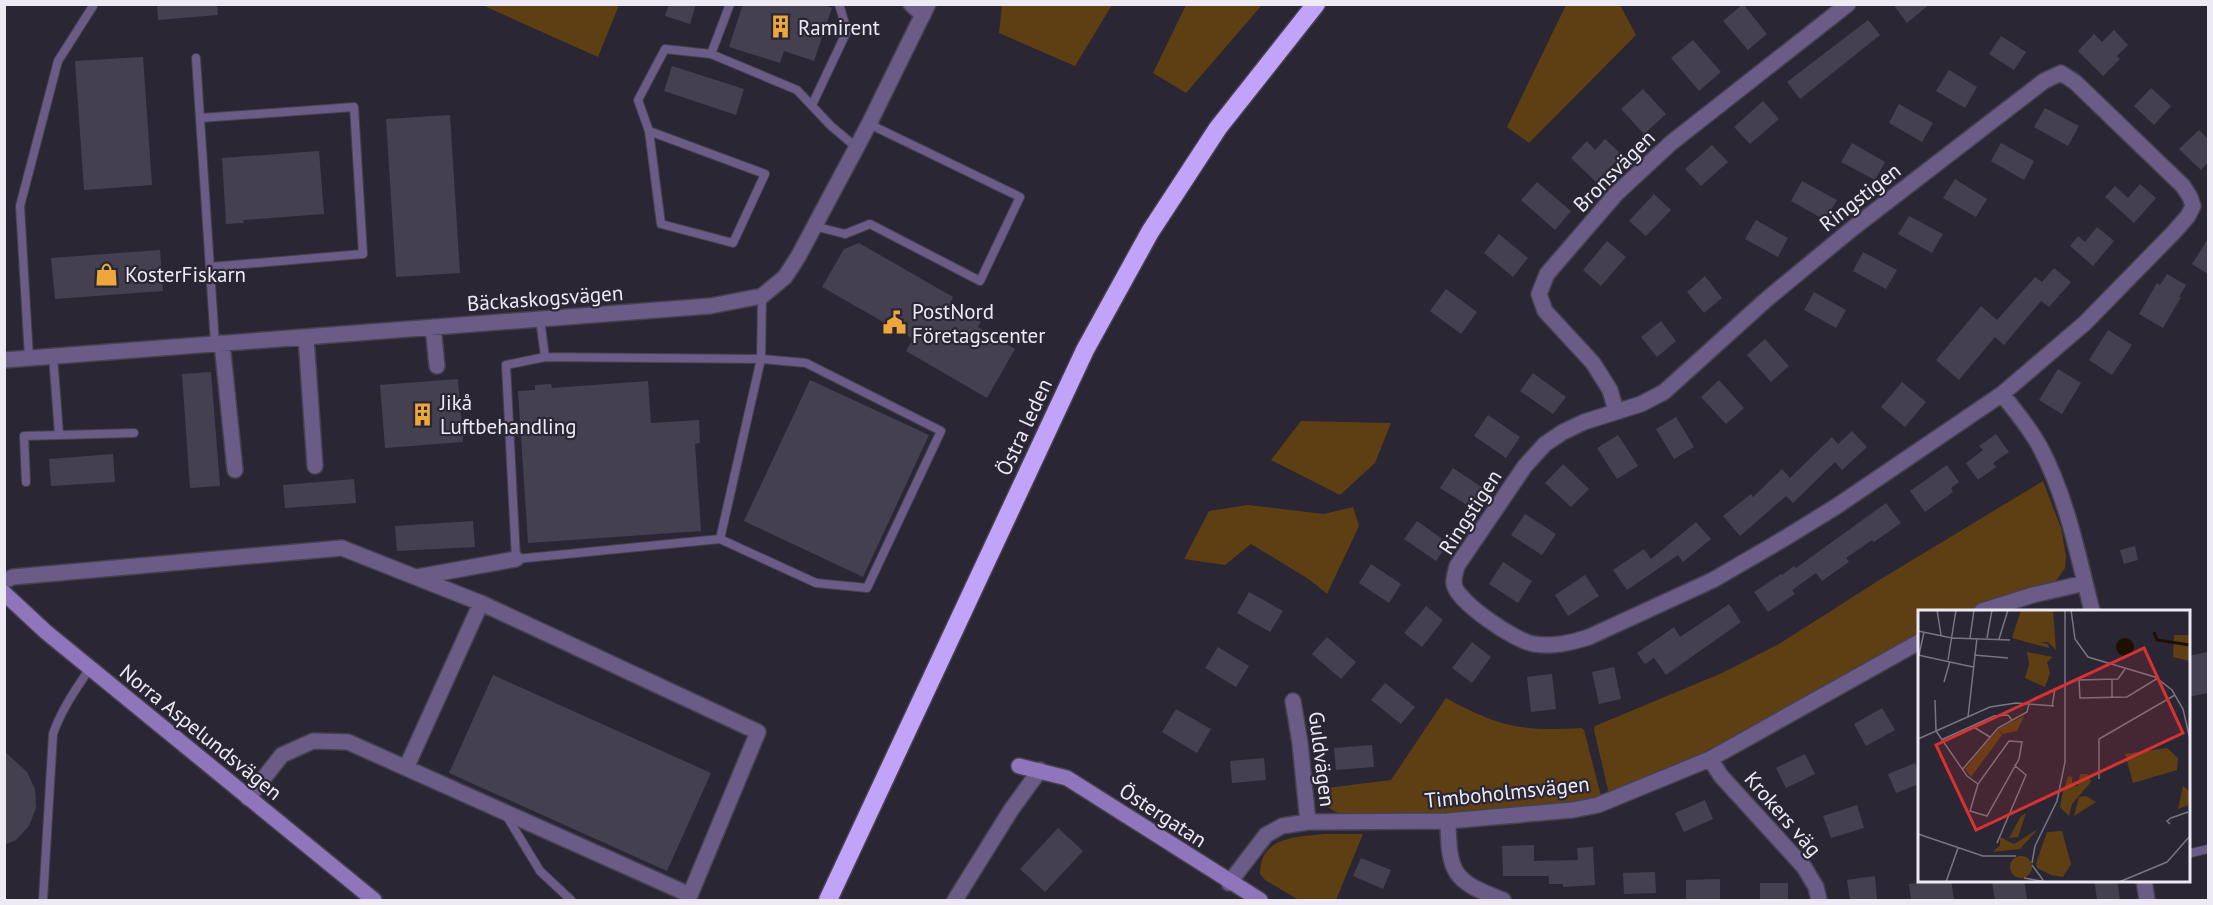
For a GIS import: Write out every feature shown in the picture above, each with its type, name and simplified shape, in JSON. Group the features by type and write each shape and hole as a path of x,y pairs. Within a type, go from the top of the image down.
{"highway":[{"name":"Östra leden","path":"828,900 1085,350 1150,232 1218,128 1316,4"}],"street":[{"name":"Bronsvägen","path":"1616,411 1610,390 1593,363 1545,311 1539,294 1547,274 1616,194 1671,143 1848,4"},
{"name":"Bäckaskogsvägen","path":"4,360 710,306 762,296 784,278 814,226 869,124 921,8"},
{"name":"Ringstigen","path":"2061,73 2075,82 2183,186 2190,196 2193,206 2188,216 2085,323 2002,394 1837,506 1713,580 1589,637 1570,644 1554,645 1531,644 1509,635 1458,595 1453,583 1457,566 1525,466 1545,444 1584,422 1616,411 1641,404 1664,392 1767,299 1853,228 2044,81 2061,73"},
{"path":"433,327 437,366"},
{"path":"306,337 315,466"},
{"path":"219,343 235,470"},
{"path":"2002,394 2039,444 2054,477 2068,511 2092,610"},
{"path":"4,581 13,577 342,548 481,603 758,732 688,898 348,742 313,741 282,755 248,798"},
{"path":"417,577 516,559"},
{"path":"1985,610 2033,595 2085,583"},
{"name":"Norra Aspelundsvägen","path":"4,593 15,606 46,632 374,900"},
{"path":"406,768 481,603"},
{"name":"Timboholmsvägen","path":"1229,883 1266,835 1282,826 1308,822 1448,821 1598,806 1710,759 1918,643"},
{"name":"Guldvägen","path":"1293,701 1308,822"},
{"name":"Krokers väg","path":"1710,759 1720,776 1804,867 1816,887 1819,900"},
{"name":"Östergatan","path":"1019,766 1067,778 1229,883 1260,900"},
{"path":"955,900 1011,810 1040,770"},
{"path":"1448,821 1451,865 1461,879 1503,900"},
{"path":"2144,881 2147,900"}],"lane":[{"path":"711,54 730,4"},
{"path":"812,105 847,31 839,4"},
{"path":"29,358 20,206 58,61 93,6"},
{"path":"649,131 765,174 733,243 661,224 649,131 639,100 665,49 711,54 797,90 831,126 856,147"},
{"path":"196,58 210,267 219,343"},
{"path":"200,118 354,107 363,254 210,267"},
{"path":"814,226 845,234 870,224 980,281 1020,197 869,124"},
{"path":"720,539 761,359 762,296"},
{"path":"540,319 545,357"},
{"path":"53,356 59,434"},
{"path":"545,357 761,359 806,363 941,431 867,588 816,583 720,539 516,559 506,365 545,357"},
{"path":"26,482 24,436 134,433"},
{"path":"43,900 53,734 57,721 90,668"},
{"path":"506,813 540,871 571,900"},
{"path":"2192,853 2208,849"}],"shaded area":[{"path":"1002,4 1112,5 1075,66 999,33"},
{"path":"482,5 619,5 598,57"},
{"path":"1186,5 1262,5 1186,93 1153,73"},
{"path":"1566,5 1620,5 1636,35 1529,143 1507,127"},
{"path":"1301,421 1391,423 1375,463 1340,495 1271,460"},
{"path":"2043,481 2061,528 2066,556 2065,568 2056,581 2002,597 1969,610 1918,610 1918,638 1752,728 1688,760 1609,794 1595,726 1722,673 1779,644"},
{"path":"1248,505 1324,514 1353,507 1359,526 1327,594 1310,580 1251,544 1225,565 1184,559 1209,511"},
{"path":"1446,698 1480,715 1510,725 1542,729 1581,728 1584,730 1601,796 1587,801 1418,816 1340,814 1326,804 1319,789 1391,780"},
{"path":"1325,834 1363,834 1336,900 1299,900 1265,880 1260,874 1266,852 1273,845 1292,838"}],"building":[{"path":"157,4 217,4 218,15 158,20"},
{"path":"669,4 696,4 690,24 665,16"},
{"name":"Ramirent","path":"743,4 822,4 832,8 814,61 784,51 780,63 729,47"},
{"path":"1743,4 1767,34 1748,50 1723,21"},
{"path":"1893,4 1930,4 1907,23"},
{"path":"1868,20 1880,35 1800,99 1787,82"},
{"path":"2114,30 2128,45 2117,56 2120,59 2103,76 2078,51 2094,34 2102,42"},
{"path":"2001,36 2026,52 2014,70 1989,54"},
{"path":"1693,40 1721,72 1699,91 1671,58"},
{"path":"143,57 152,185 84,190 75,61"},
{"path":"672,66 744,89 736,115 664,91"},
{"path":"1949,70 1977,87 1965,108 1936,91"},
{"path":"2151,88 2171,106 2154,125 2134,106"},
{"path":"1643,89 1666,114 1644,134 1621,109"},
{"path":"1763,101 1779,119 1750,144 1734,127"},
{"path":"1899,104 1933,123 1922,142 1889,123"},
{"path":"2045,108 2079,126 2068,146 2034,127"},
{"path":"450,115 460,273 396,277 386,119"},
{"path":"2199,130 2208,139 2208,162 2201,170 2179,149"},
{"path":"1605,139 1622,155 1596,182 1571,158 1587,141 1595,150"},
{"path":"1852,143 1885,162 1875,180 1841,162"},
{"path":"2001,143 2034,161 2024,180 1991,161"},
{"path":"1712,145 1728,162 1701,186 1685,169"},
{"path":"319,151 324,214 243,220 244,223 226,224 222,158"},
{"path":"1955,179 1987,199 1976,217 1943,198"},
{"path":"1802,181 1837,200 1825,220 1791,201"},
{"path":"1537,182 1571,211 1555,230 1521,200"},
{"path":"2140,184 2156,198 2134,223 2105,197 2115,186 2128,198"},
{"path":"1654,194 1671,210 1646,236 1629,221"},
{"path":"1909,216 1943,234 1932,253 1898,234"},
{"path":"1756,220 1788,238 1778,257 1745,239"},
{"path":"2097,227 2114,241 2093,266 2070,246 2078,236 2085,242"},
{"path":"1499,234 1528,258 1513,277 1484,253"},
{"path":"2208,239 2208,274 2192,264"},
{"path":"1607,241 1626,257 1601,286 1583,270"},
{"path":"859,243 953,297 950,303 981,321 978,327 1015,349 987,398 906,351 913,339 822,287 844,249"},
{"name":"KosterFiskarn","path":"160,250 163,291 55,299 51,258"},
{"path":"1863,252 1897,270 1886,289 1853,271"},
{"path":"2054,268 2071,282 2049,307 2041,301 2004,345 1995,337 1959,380 1936,360 1981,306 1997,320 2035,277 2042,282"},
{"path":"2167,274 2186,285 2163,328 2139,314 2157,283 2160,285"},
{"path":"1705,276 1722,298 1704,313 1687,292"},
{"path":"1446,289 1477,312 1461,334 1430,311"},
{"path":"1814,292 1846,310 1836,328 1804,310"},
{"path":"1661,321 1676,341 1657,357 1641,337"},
{"path":"2108,330 2132,345 2112,375 2089,360"},
{"path":"1765,339 1789,366 1771,382 1747,355"},
{"path":"2058,369 2081,383 2062,414 2039,400"},
{"path":"211,372 220,486 190,488 182,374"},
{"path":"1533,373 1566,397 1553,414 1520,391"},
{"name":"Jikå Luftbehandling","path":"458,379 463,442 385,448 380,385"},
{"path":"810,380 929,435 863,577 744,521"},
{"path":"1719,380 1744,408 1726,424 1701,397"},
{"path":"648,381 651,423 699,420 700,443 695,444 701,531 528,543 518,391 535,390 535,385 551,384 552,388"},
{"path":"1902,382 1926,402 1905,427 1881,407"},
{"path":"1488,415 1520,437 1506,458 1474,436"},
{"path":"1676,417 1694,447 1674,459 1656,429"},
{"path":"1852,431 1867,447 1842,470 1835,462 1793,503 1786,496 1740,536 1723,516 1751,494 1753,497 1782,469 1790,478 1832,437 1838,444"},
{"path":"1996,434 2009,452 1993,463 1996,467 1978,480 1966,463 1983,450 1979,446"},
{"path":"1618,435 1638,466 1617,479 1597,448"},
{"path":"113,454 115,482 51,486 49,459"},
{"path":"1563,464 1589,489 1571,507 1545,483"},
{"path":"1947,465 1959,482 1951,488 1953,492 1925,512 1910,491"},
{"path":"1453,468 1483,488 1470,507 1440,488"},
{"path":"354,479 356,503 285,508 283,485"},
{"path":"1886,503 1901,523 1846,558 1849,562 1822,581 1816,573 1792,590 1795,594 1768,612 1754,592 1794,566 1796,568"},
{"path":"1525,514 1556,534 1542,555 1511,535"},
{"path":"473,521 475,547 397,551 395,526"},
{"path":"1417,521 1448,543 1436,561 1404,539"},
{"path":"1696,522 1711,539 1683,562 1678,555 1627,590 1613,570 1644,549 1651,559"},
{"path":"2135,546 2138,560 2124,564 2120,550"},
{"path":"1503,562 1532,581 1518,603 1489,584"},
{"path":"1371,564 1401,584 1389,603 1359,583"},
{"path":"1585,575 1599,596 1568,616 1555,595"},
{"path":"1249,592 1283,611 1270,632 1237,613"},
{"path":"1729,604 1741,622 1666,675 1654,658 1645,664 1637,653 1674,627 1680,637"},
{"path":"1426,606 1443,620 1422,647 1404,633"},
{"path":"1327,637 1356,662 1341,679 1312,654"},
{"path":"1472,642 1491,657 1472,683 1452,668"},
{"path":"1218,647 1249,666 1236,687 1205,668"},
{"path":"2208,652 2208,693 2189,697 2189,656"},
{"path":"1614,667 1621,699 1599,704 1592,672"},
{"path":"1552,674 1556,709 1531,712 1527,677"},
{"path":"493,675 711,773 667,871 449,773"},
{"path":"1385,683 1415,707 1401,724 1371,700"},
{"path":"1882,708 1895,730 1866,746 1854,724"},
{"path":"1176,709 1211,729 1197,753 1162,732"},
{"path":"1372,745 1374,767 1336,770 1334,748"},
{"path":"4,751 27,772 35,789 36,808 29,826 16,840 4,845"},
{"path":"1805,754 1815,774 1786,788 1776,768"},
{"path":"1264,758 1266,780 1232,783 1230,761"},
{"path":"1915,763 1918,771 1918,784 1896,793 1888,774"},
{"path":"1705,800 1713,819 1684,832 1675,813"},
{"path":"1857,805 1864,828 1831,838 1823,816"},
{"path":"1058,828 1083,851 1045,892 1020,869"},
{"path":"1534,845 1534,861 1578,860 1577,848 1593,847 1595,885 1563,887 1563,884 1549,884 1549,876 1503,876 1502,846"},
{"path":"1361,858 1391,870 1383,889 1353,876"},
{"path":"1655,872 1656,893 1624,894 1623,873"},
{"path":"1875,876 1877,900 1850,900 1847,880"},
{"path":"1720,879 1720,900 1686,900 1686,880"},
{"path":"1951,881 1954,900 1911,900 1909,884"},
{"path":"2024,881 2027,899 1995,900 1992,882"},
{"path":"2094,881 2117,881 2120,900 2097,900"},
{"path":"1760,883 1788,883 1788,900 1760,900"}],"place":[{"name":"Ramirent","path":"780,27"},
{"name":"KosterFiskarn","path":"107,274"},
{"name":"PostNord Företagscenter","path":"894,323"},
{"name":"Jikå Luftbehandling","path":"422,414"}]}
